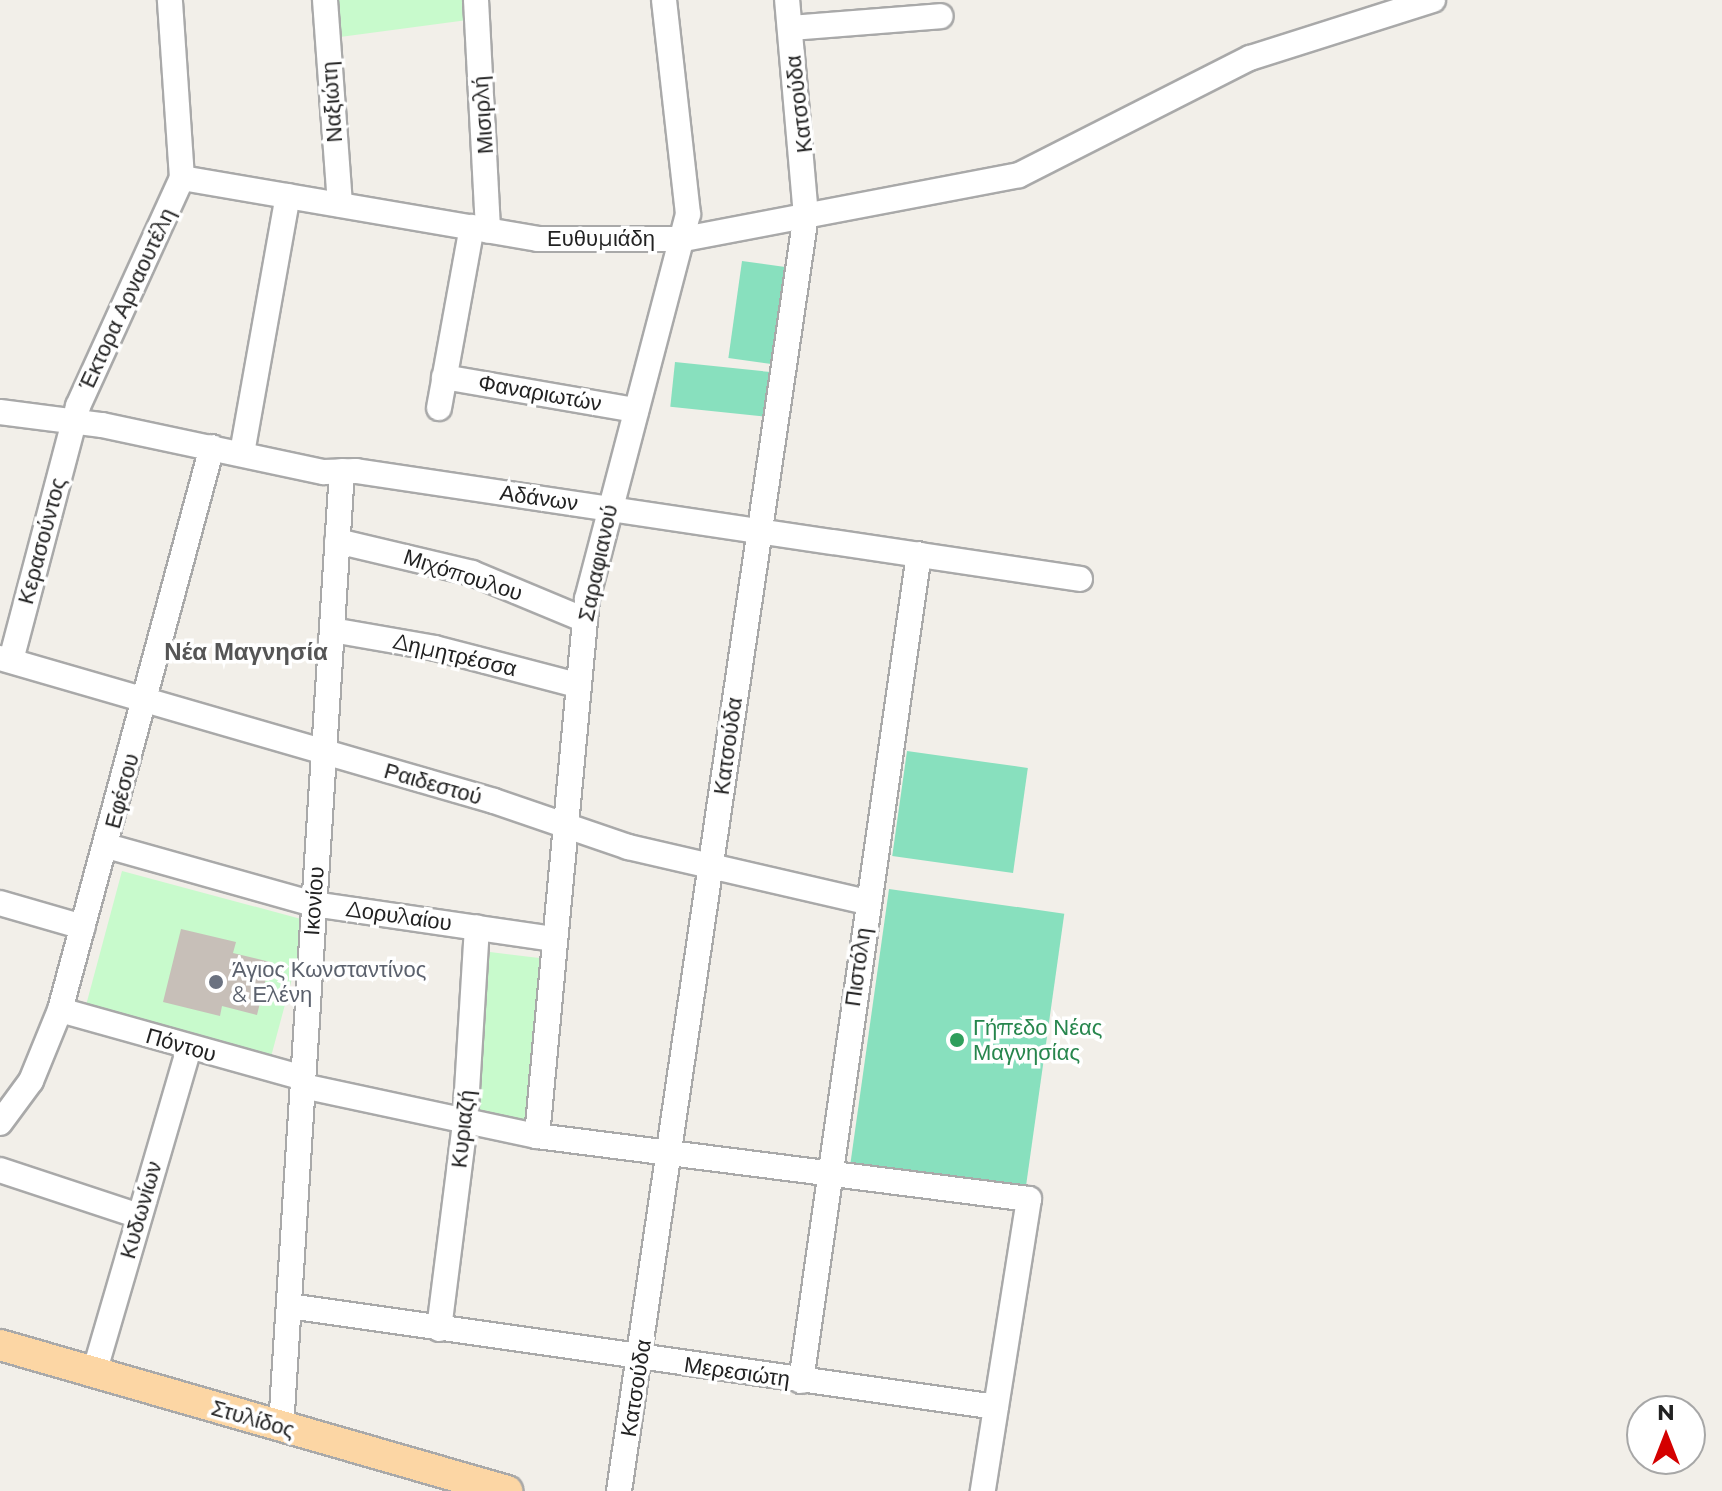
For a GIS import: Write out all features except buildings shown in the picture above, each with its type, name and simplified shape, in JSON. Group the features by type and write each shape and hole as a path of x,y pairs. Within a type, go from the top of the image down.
{"main road":[{"name":"Στυλίδος","path":"0,1345 507,1491"}],"street":[{"path":"170,0 182,178"},
{"name":"Ναξιώτη","path":"325,0 340,204"},
{"name":"Μισιρλή","path":"439,408 480,229 476,0"},
{"name":"Σαραφιανού","path":"537,1136 585,620 610,507 684,239 688,214 664,0"},
{"name":"Κατσούδα","path":"619,1491 641,1359 758,529 806,216 787,0"},
{"name":"Ευθυμιάδη","path":"182,178 538,239 684,239 1019,175 1250,58 1433,0"},
{"path":"790,28 941,16"},
{"name":"Έκτορα Αρναουτέλη","path":"73,421 182,178"},
{"path":"242,453 288,196"},
{"name":"Φαναριωτών","path":"444,377 636,410"},
{"name":"Αδάνων","path":"0,412 73,421 342,471 610,507 1080,579"},
{"name":"Κερασούντος","path":"5,659 73,421"},
{"name":"Εφέσου","path":"0,1123 31,1081 60,1010 147,698 212,447"},
{"name":"Ικονίου","path":"281,1427 342,471"},
{"name":"Μιχόπουλου","path":"337,541 472,573 585,620"},
{"name":"Πιστόλη","path":"801,1381 827,1176 919,554"},
{"name":"Δημητρέσσα","path":"332,630 577,685"},
{"name":"Ραιδεστού","path":"5,659 147,698 710,870 867,902"},
{"name":"Δορυλαίου","path":"107,846 314,904 554,939"},
{"path":"0,903 83,927"},
{"name":"Κυριαζή","path":"439,1329 465,1123 477,927"},
{"name":"Πόντου","path":"60,1010 303,1082 465,1123 670,1155 1029,1199 996,1407"},
{"name":"Κυδωνίων","path":"94,1373 189,1048"},
{"path":"0,1170 139,1216"},
{"name":"Μερεσιώτη","path":"289,1306 641,1359 996,1407"},
{"path":"983,1491 996,1407"}],"green space":[{"path":"338,0 473,0 475,19 340,37"},
{"path":"742,261 791,268 777,365 728,358"},
{"path":"675,362 773,372 769,417 670,407"},
{"path":"907,751 1028,768 1013,873 892,856"},
{"path":"122,871 307,921 270,1061 84,1011"},
{"name":"Γήπεδο Νέας Μαγνησίας","path":"889,889 1064,914 1025,1192 850,1167"},
{"path":"490,952 546,959 525,1124 470,1117"}],"place":[{"name":"Άγιος Κωνσταντίνος & Ελένη","path":"216,982"},
{"name":"Γήπεδο Νέας Μαγνησίας","path":"957,1040"}],"district":[{"name":"Νέα Μαγνησία","path":"246,652"}]}
